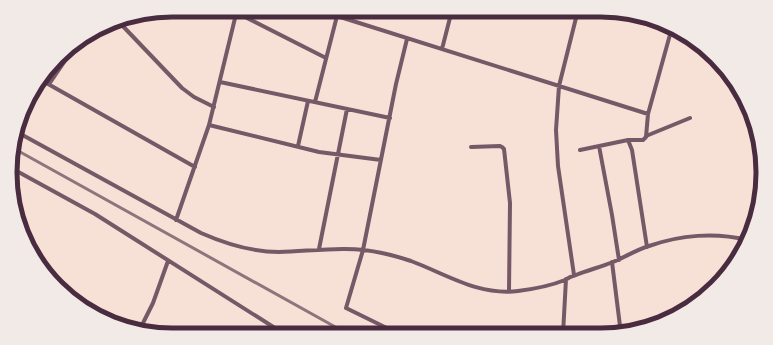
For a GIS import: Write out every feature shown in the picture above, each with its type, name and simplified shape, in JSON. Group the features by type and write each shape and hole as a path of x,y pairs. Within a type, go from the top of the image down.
{"street":[{"path":"176,220 209,125 236,17"},
{"path":"247,17 326,58"},
{"path":"315,102 338,17"},
{"path":"341,17 648,114"},
{"path":"442,49 450,17"},
{"path":"574,275 556,147 559,86 576,17"},
{"path":"630,20 652,26"},
{"path":"122,25 182,88 194,97 214,107"},
{"path":"646,136 648,114 670,34"},
{"path":"387,328 346,308 363,250 396,84 407,39"},
{"path":"49,84 64,62"},
{"path":"46,82 195,167"},
{"path":"220,82 390,118"},
{"path":"298,146 308,101"},
{"path":"319,249 347,109"},
{"path":"580,150 628,140 643,140 646,136 690,118"},
{"path":"209,125 319,152 381,160"},
{"path":"22,134 176,220 213,238 238,247 258,251 278,252 319,249 363,250 412,261 467,285 483,289 509,291 538,288 566,280 574,275 618,260 647,246 672,240 704,236 723,236 741,239"},
{"path":"628,140 632,150 647,246"},
{"path":"471,147 500,146 504,149 510,202 509,291"},
{"path":"599,146 612,215 618,260"},
{"path":"17,171 95,214 275,328"},
{"path":"142,325 153,303 168,261"},
{"path":"612,262 620,327"},
{"path":"564,328 566,280"}],"railway":[{"path":"18,151 337,328"}]}
